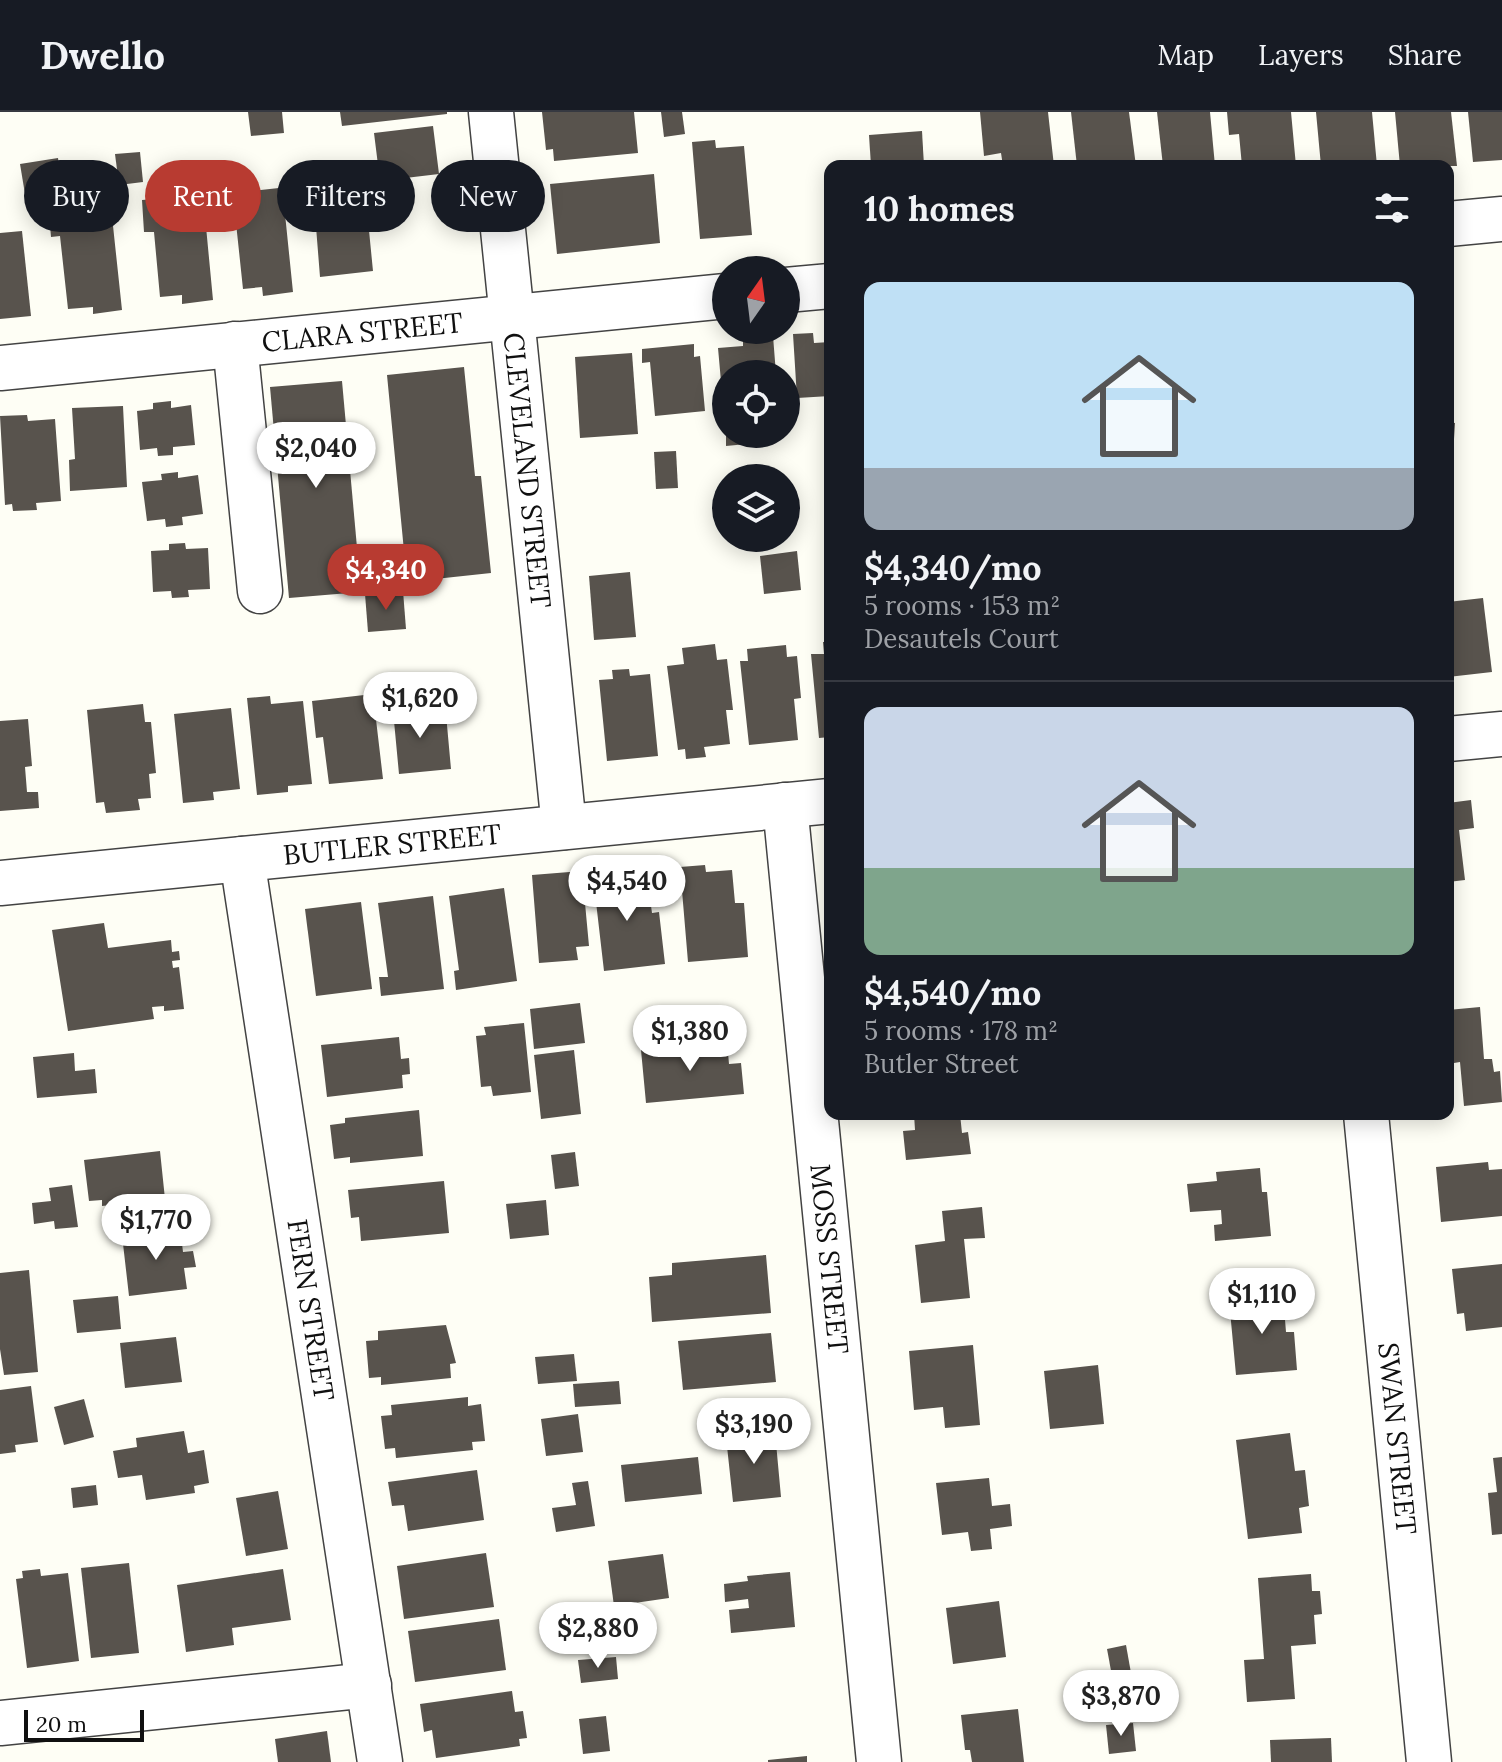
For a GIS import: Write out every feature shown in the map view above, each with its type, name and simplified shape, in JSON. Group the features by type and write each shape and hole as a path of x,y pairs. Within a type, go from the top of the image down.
{"street":[{"name":"CLEVELAND STREET","path":"491,112 564,827"},
{"path":"1454,223 1502,219"},
{"path":"800,289 824,287"},
{"name":"CLARA STREET","path":"0,368 712,297"},
{"path":"235,344 260,591"},
{"path":"1454,738 1502,734"},
{"name":"BUTLER STREET","path":"0,883 824,802"},
{"name":"MOSS STREET","path":"785,805 879,1762"},
{"name":"FERN STREET","path":"242,859 380,1762"},
{"name":"SWAN STREET","path":"1367,1120 1429,1762"},
{"path":"0,1723 369,1685"}],"building":[{"path":"248,112 282,112 284,133 251,136"},
{"path":"340,112 447,112 447,114 342,126"},
{"path":"542,112 634,112 638,153 554,161 553,149 546,150"},
{"path":"661,112 682,112 685,134 664,137"},
{"path":"980,112 1048,112 1053,160 1002,160 1001,153 984,156"},
{"path":"1071,112 1129,112 1135,160 1076,160"},
{"path":"1157,112 1210,112 1214,160 1162,160"},
{"path":"1227,112 1291,112 1295,160 1241,160 1239,134 1229,135"},
{"path":"1316,112 1372,112 1376,160 1320,160"},
{"path":"1395,112 1451,112 1457,166 1454,166 1454,160 1399,160"},
{"path":"1468,112 1502,112 1502,160 1473,162"},
{"path":"433,126 437,160 431,160 431,175 415,177 415,160 377,160 374,133"},
{"path":"922,131 924,160 871,160 869,135"},
{"path":"715,140 716,148 744,146 752,235 700,239 692,142"},
{"path":"140,152 143,182 129,184 129,160 116,160 115,154"},
{"path":"24,163 24,188 20,164"},
{"path":"654,174 660,243 557,254 550,184"},
{"path":"277,188 277,232 287,232 293,292 263,296 262,287 243,289 237,232 261,232 261,190"},
{"path":"142,200 145,200 145,232 144,232"},
{"path":"22,231 31,316 0,319 0,233"},
{"path":"51,232 114,232 122,310 93,314 93,307 68,309 60,236 51,237"},
{"path":"154,232 207,232 213,300 182,304 182,295 160,297"},
{"path":"316,232 369,232 373,271 320,277"},
{"path":"813,333 814,343 824,342 824,396 800,398 800,360 795,360 794,344 800,344 800,334"},
{"path":"694,344 694,357 700,356 705,411 655,416 650,362 642,363 642,349"},
{"path":"774,344 775,360 719,360 718,348"},
{"path":"632,353 638,434 580,438 575,357"},
{"path":"464,367 475,476 481,476 491,573 407,582 387,375"},
{"path":"342,381 361,592 289,598 270,387"},
{"path":"171,401 171,408 191,405 195,445 173,447 173,455 158,456 157,448 140,450 137,411 153,409 153,403"},
{"path":"123,406 127,487 70,491 69,460 75,459 72,408"},
{"path":"27,415 28,421 55,419 61,501 36,503 37,510 13,511 12,504 5,505 0,416"},
{"path":"676,451 678,488 656,489 654,452"},
{"path":"178,472 178,478 198,475 203,514 182,517 183,525 166,527 165,519 147,521 142,482 162,480 161,474"},
{"path":"185,543 186,549 208,548 210,589 188,590 189,597 172,598 171,591 153,592 151,551 169,550 169,544"},
{"path":"797,552 801,590 764,594 760,556"},
{"path":"630,572 636,637 594,640 589,576"},
{"path":"403,591 406,629 368,632 365,594"},
{"path":"1483,598 1492,672 1454,676 1454,601"},
{"path":"715,644 717,660 727,659 733,710 726,710 730,744 704,747 706,757 686,759 685,749 678,750 667,666 684,664 682,648"},
{"path":"786,645 787,657 797,656 801,698 794,699 798,740 749,745 740,661 748,661 747,649"},
{"path":"811,654 824,654 824,738 819,738"},
{"path":"629,669 630,676 650,674 658,756 607,761 599,680 613,679 612,670"},
{"path":"373,694 383,779 329,784 323,737 316,738 312,701"},
{"path":"270,696 271,704 303,701 312,784 288,786 288,792 257,795 247,698"},
{"path":"421,703 422,717 446,714 451,769 399,774 394,721 388,721 387,707"},
{"path":"143,704 145,722 151,722 156,773 149,774 151,798 138,799 140,810 106,813 104,802 96,803 87,710"},
{"path":"231,708 240,789 213,792 214,800 183,803 174,714"},
{"path":"28,719 32,766 25,767 27,792 38,792 39,808 0,811 0,721"},
{"path":"1471,800 1474,828 1459,830 1465,880 1454,881 1454,802"},
{"path":"705,865 706,872 732,870 735,903 744,903 748,957 688,962 680,867"},
{"path":"582,871 589,946 576,947 578,960 539,963 532,875"},
{"path":"619,873 620,880 647,877 652,913 659,912 665,964 604,971 593,876"},
{"path":"504,888 517,981 456,990 454,971 459,970 449,896"},
{"path":"433,896 444,989 381,996 379,977 388,977 378,903"},
{"path":"361,902 372,989 316,996 305,909"},
{"path":"104,923 108,948 171,940 172,952 179,951 180,960 172,961 173,968 179,967 184,1009 164,1011 164,1006 152,1007 154,1019 68,1031 52,930"},
{"path":"580,1003 585,1043 534,1049 530,1009"},
{"path":"1480,1007 1484,1059 1492,1059 1494,1072 1500,1071 1502,1102 1464,1106 1460,1062 1454,1063 1454,1009"},
{"path":"524,1023 531,1092 493,1096 491,1086 481,1087 476,1036 486,1035 484,1027"},
{"path":"399,1037 401,1059 409,1058 410,1074 402,1075 403,1088 327,1097 321,1045"},
{"path":"727,1042 729,1064 741,1063 744,1094 646,1103 641,1050"},
{"path":"574,1050 581,1114 541,1119 534,1055"},
{"path":"74,1053 75,1071 95,1069 97,1093 37,1098 33,1057"},
{"path":"419,1110 423,1156 350,1163 350,1157 334,1159 330,1125 345,1123 345,1118"},
{"path":"914,1120 961,1120 962,1133 968,1132 971,1154 906,1160 903,1131 915,1130"},
{"path":"160,1151 165,1199 102,1206 102,1200 89,1201 84,1160"},
{"path":"575,1152 579,1186 555,1189 551,1155"},
{"path":"1488,1162 1489,1170 1502,1169 1502,1216 1441,1222 1436,1167"},
{"path":"1260,1168 1262,1192 1267,1192 1271,1236 1215,1241 1214,1225 1222,1224 1221,1210 1190,1212 1187,1184 1217,1181 1216,1172"},
{"path":"444,1181 449,1233 361,1241 359,1217 351,1218 348,1190"},
{"path":"72,1185 78,1227 55,1229 54,1221 34,1224 32,1203 51,1201 49,1188"},
{"path":"546,1200 549,1235 510,1239 506,1204"},
{"path":"982,1207 985,1238 964,1239 970,1298 921,1303 915,1245 945,1241 942,1211"},
{"path":"180,1227 183,1252 193,1251 196,1267 184,1268 187,1289 129,1296 122,1235"},
{"path":"766,1255 771,1313 652,1322 649,1277 672,1275 672,1263"},
{"path":"1502,1264 1502,1327 1466,1331 1464,1313 1457,1314 1452,1269"},
{"path":"29,1270 38,1372 4,1375 0,1349 0,1273"},
{"path":"1283,1295 1286,1332 1294,1332 1297,1370 1236,1375 1229,1300"},
{"path":"118,1296 121,1329 77,1333 73,1300"},
{"path":"446,1325 456,1363 450,1364 451,1378 381,1385 381,1377 369,1378 366,1341 378,1340 378,1331"},
{"path":"771,1333 776,1382 683,1390 678,1341"},
{"path":"176,1337 182,1382 125,1388 120,1343"},
{"path":"973,1345 980,1425 945,1428 943,1407 914,1410 909,1351"},
{"path":"574,1354 577,1381 538,1384 535,1357"},
{"path":"1098,1365 1104,1424 1050,1429 1044,1371"},
{"path":"619,1381 621,1404 575,1407 573,1384"},
{"path":"31,1386 38,1442 15,1445 16,1452 0,1454 0,1390"},
{"path":"468,1397 468,1406 481,1404 485,1441 472,1442 473,1450 396,1458 395,1448 385,1449 381,1416 392,1415 391,1405"},
{"path":"84,1399 94,1437 64,1445 54,1407"},
{"path":"578,1414 583,1452 546,1456 541,1419"},
{"path":"752,1425 753,1434 775,1432 781,1497 733,1502 726,1437 742,1435 741,1426"},
{"path":"184,1431 188,1453 204,1450 209,1483 194,1486 195,1493 146,1500 142,1475 118,1478 113,1451 137,1447 136,1438"},
{"path":"1290,1433 1295,1471 1305,1470 1309,1506 1299,1508 1302,1533 1248,1539 1236,1440"},
{"path":"698,1457 702,1494 625,1502 621,1465"},
{"path":"1502,1457 1502,1534 1492,1535 1488,1493 1497,1492 1493,1458"},
{"path":"477,1470 484,1520 408,1531 404,1505 392,1506 388,1482"},
{"path":"989,1478 992,1506 1010,1504 1012,1526 990,1529 992,1549 971,1551 968,1532 942,1535 936,1483"},
{"path":"588,1481 595,1526 556,1532 552,1508 576,1505 572,1483"},
{"path":"96,1485 98,1505 73,1508 71,1488"},
{"path":"278,1491 288,1549 246,1556 236,1498"},
{"path":"486,1553 494,1607 404,1619 397,1566"},
{"path":"663,1554 669,1598 614,1606 608,1561"},
{"path":"129,1563 139,1653 91,1658 81,1568"},
{"path":"40,1569 41,1576 68,1573 79,1661 27,1668 16,1579 23,1578 22,1571"},
{"path":"283,1569 291,1620 232,1628 234,1645 186,1652 177,1585"},
{"path":"790,1572 795,1627 731,1633 729,1610 749,1608 748,1599 725,1602 724,1584 748,1581 747,1576"},
{"path":"1311,1574 1312,1591 1320,1591 1322,1614 1314,1615 1316,1644 1291,1646 1295,1699 1247,1702 1244,1660 1264,1659 1258,1578"},
{"path":"999,1601 1006,1657 953,1664 946,1608"},
{"path":"499,1619 506,1670 415,1682 408,1631"},
{"path":"1126,1645 1131,1673 1112,1676 1107,1649"},
{"path":"616,1657 618,1679 581,1683 578,1660"},
{"path":"512,1691 515,1712 523,1711 527,1738 519,1739 520,1746 436,1758 432,1730 424,1732 420,1704"},
{"path":"1018,1709 1024,1762 972,1762 970,1750 965,1750 961,1715"},
{"path":"606,1716 610,1751 583,1754 579,1719"},
{"path":"1133,1723 1136,1751 1109,1754 1106,1725"},
{"path":"327,1731 331,1762 278,1762 275,1739"},
{"path":"1331,1738 1332,1762 1271,1762 1270,1740"},
{"path":"807,1756 807,1762 768,1762 768,1760"}]}
